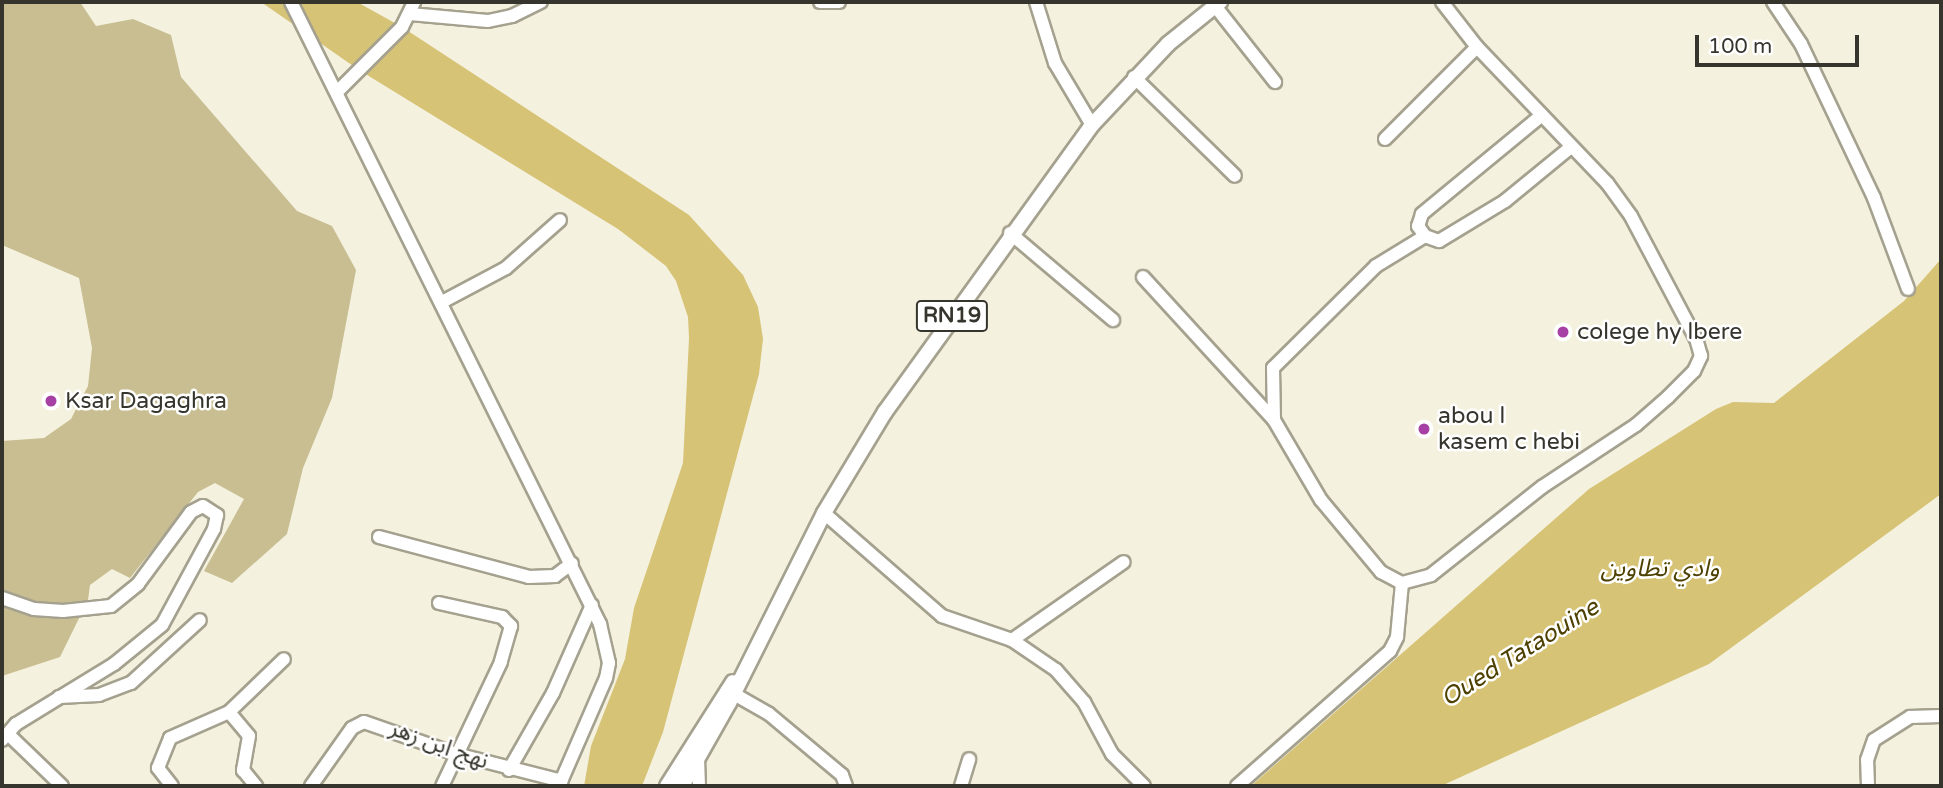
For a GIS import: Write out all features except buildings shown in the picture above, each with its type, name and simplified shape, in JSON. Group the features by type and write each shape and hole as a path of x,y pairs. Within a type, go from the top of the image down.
{"main road":[{"name":"RN19","path":"686,780 730,691 861,446 1010,233 1092,125 1133,77 1217,4"},
{"name":"RN19","path":"667,786 686,780 730,691"}],"street":[{"path":"291,2 592,606 609,663 594,710 560,784"},
{"path":"337,92 412,8 488,21 512,16 541,2"},
{"path":"820,2 839,2"},
{"path":"1036,2 1055,63 1092,125"},
{"path":"1143,277 1274,420 1321,500 1381,572 1402,583 1431,575 1542,487 1636,425 1699,363 1696,339 1631,216 1607,183 1477,47 1443,2"},
{"path":"1773,2 1801,44 1874,198 1908,289"},
{"path":"1217,4 1275,82"},
{"path":"1385,139 1477,47"},
{"path":"1133,77 1236,176"},
{"path":"1542,116 1422,214 1418,226 1425,236 1439,241 1505,201 1572,147"},
{"path":"442,302 506,268 560,220"},
{"path":"1010,233 1113,320"},
{"path":"1274,420 1273,368 1376,266 1425,236"},
{"path":"2,598 34,608 63,611 111,606 138,584 191,512 203,506 214,509 214,528 162,625 114,664 59,697 5,737 62,786"},
{"path":"824,513 942,615 1012,640 1069,683 1112,754 1144,786"},
{"path":"379,537 529,577 555,576 572,563"},
{"path":"1012,640 1124,562"},
{"path":"1237,786 1390,651 1397,637 1402,583"},
{"path":"439,603 508,620 510,635 442,786"},
{"path":"509,770 553,693 592,606"},
{"path":"59,697 99,695 131,683 200,620"},
{"path":"172,786 158,768 158,760 179,732 229,712 284,659"},
{"path":"730,691 769,714 842,775 846,786"},
{"path":"229,712 249,736 243,770 256,786"},
{"path":"1868,786 1867,760 1874,740 1910,717 1941,716"},
{"name":"نهج ابن زهر","path":"316,784 358,723 377,723 456,754 560,784"},
{"path":"961,786 969,759"}],"shaded area":[{"path":"2,2 80,2 96,26 133,19 171,35 181,77 297,211 332,226 356,270 332,398 303,468 287,534 232,583 204,571 244,499 215,483 198,492 130,578 112,569 90,585 88,600 60,657 2,676 2,441 44,438 71,419 88,386 92,348 79,278 2,245"}],"water":[{"path":"261,2 357,2 402,27 689,215 743,275 758,307 763,339 759,374 663,732 642,786 584,786 591,746 625,659 634,608 683,463 689,338 688,317 676,281 666,266 618,229 359,70"},
{"name":"وادي تطاوين","path":"1941,259 1941,494 1709,664 1441,786 1251,786 1589,489 1716,409 1733,402 1774,403 1904,301"}],"place":[{"name":"colege hy lbere","path":"1563,332"},
{"name":"Ksar Dagaghra","path":"51,401"},
{"name":"abou l kasem c hebi","path":"1424,429"}],"water label":[{"name":"Oued Tataouine","path":"1520,653"}]}
